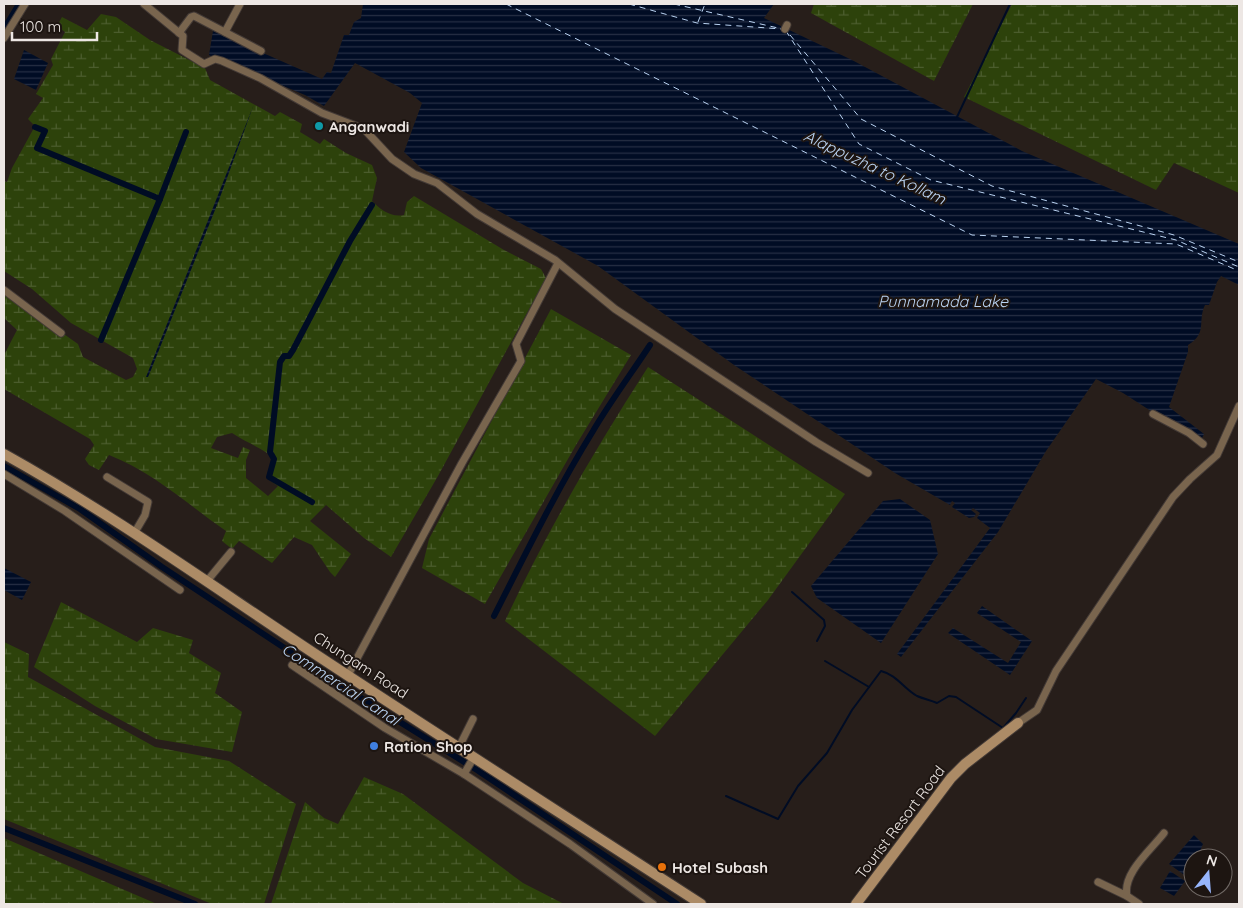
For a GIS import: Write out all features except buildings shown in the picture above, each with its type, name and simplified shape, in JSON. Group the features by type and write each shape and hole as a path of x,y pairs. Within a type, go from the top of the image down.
{"main road":[{"name":"Chungam Road","path":"4,454 72,492 135,532 459,747 473,759 701,904"},
{"name":"Tourist Resort Road","path":"856,904 951,778 965,764 1018,723"}],"street":[{"path":"4,38 24,4"},
{"path":"144,4 184,38 182,50 200,62 208,63 215,59 222,61 260,78 322,113 364,129 392,159 414,174 437,183 477,214 558,263 615,309 816,442 868,473"},
{"path":"225,32 240,4"},
{"path":"179,33 192,16 261,51"},
{"path":"348,675 462,463 521,361 521,356 515,349 516,344 558,263"},
{"path":"4,290 61,333"},
{"path":"1018,723 1036,710 1056,671 1174,497 1190,479 1217,455 1239,406"},
{"path":"1153,414 1189,433 1203,444"},
{"path":"4,474 65,511 180,590"},
{"path":"107,477 148,502 145,515 135,532"},
{"path":"207,581 231,552"},
{"path":"292,665 385,728 464,773 570,844 653,904"},
{"path":"459,747 473,719"},
{"path":"464,773 473,759"},
{"path":"1127,896 1127,888 1137,864 1164,833"},
{"path":"1098,882 1139,904"}],"green space":[{"path":"814,4 973,4 934,81 811,13"},
{"path":"1012,4 1239,4 1239,193 1174,163 1156,190 964,97"},
{"path":"101,14 116,17 150,40 205,68 210,80 275,116 280,112 302,124 300,132 320,144 324,139 346,153 372,165 377,178 372,201 386,212 399,216 404,215 407,202 414,196 504,250 541,269 546,278 438,476 391,557 364,538 326,505 310,521 351,554 335,577 312,545 294,537 272,563 239,541 232,549 222,541 226,531 140,470 109,455 99,470 89,465 85,459 94,445 90,439 4,389 4,355 17,330 4,318 4,292 78,344 83,357 126,380 133,377 137,369 133,358 71,323 32,289 4,271 4,181 7,182 12,168 35,126 28,119 43,98 36,94 53,65 51,59 65,32 57,26 62,17 87,30","holes":["232,433 276,459 268,479 278,486 268,496 246,478 246,460 250,450 243,447 238,458 211,448 217,437"]},
{"path":"551,309 631,355 576,445 485,604 422,568 429,539"},
{"path":"648,367 845,494 768,600 655,736 505,621 537,555 572,492"},
{"path":"61,602 137,642 153,628 193,640 189,653 221,673 215,693 242,712 232,752 156,739 95,706 34,667"},
{"path":"4,642 29,654 28,677 155,747 229,761 296,804 264,904 212,904 4,819"},
{"path":"364,777 403,794 523,883 564,904 271,904 305,802 324,818 338,824"},
{"path":"4,838 157,904 4,904"}],"water":[{"name":"Punnamada Lake","path":"363,4 774,4 764,18 852,60 1022,151 1239,244 1239,285 1221,276 1217,282 1209,305 1205,305 1200,332 1194,341 1188,345 1188,352 1169,407 1204,434 1202,438 1196,440 1123,393 1096,379 1046,451 998,532 901,657 897,654 990,528 977,518 980,513 973,508 971,510 976,514 974,517 969,518 952,507 955,503 952,501 950,505 895,473 734,365 598,266 421,168 404,152 422,103 410,93 355,63 324,106 305,95 209,55 213,31 322,79 327,72 331,73 344,35 349,35 354,22 361,18"},
{"path":"24,50 48,63 36,90 14,79"},
{"path":"254,104 219,200 151,370 148,377 146,377"},
{"path":"900,499 930,520 938,554 881,643 817,598 811,586 883,501"},
{"path":"4,568 31,582 22,600 4,590"},
{"path":"982,606 1032,641 1010,675 948,633 953,628 1008,663 1021,642 977,613"},
{"path":"1194,835 1203,844 1201,848 1183,848 1183,874 1169,864"},
{"path":"1170,871 1183,880 1183,884 1174,896 1160,888"}],"waterway":[{"path":"4,29 19,4"},
{"path":"957,117 1010,4"},
{"path":"35,127 45,131 37,148 160,199 186,132"},
{"path":"101,340 160,199"},
{"path":"312,502 269,477 274,459 270,452 280,362 284,356 289,356 293,350 350,241 372,205"},
{"path":"494,616 566,476 606,409 650,345"},
{"name":"Commercial Canal","path":"4,466 80,509 162,567 342,686 477,770 677,904"},
{"path":"792,592 824,620 825,626 817,641"},
{"path":"825,661 869,687"},
{"path":"726,796 778,819 798,786 827,753 852,710 881,671 891,675 912,693 922,698 937,703 949,696 956,697 1003,728 1026,698"},
{"path":"4,828 195,904"}],"ferry route":[{"path":"506,4 972,235 1176,244 1239,271"},
{"path":"629,4 697,23 782,29"},
{"path":"674,4 778,28"},
{"path":"698,22 705,4"},
{"path":"786,31 859,144 931,180 1176,240 1239,267"},
{"path":"790,35 861,119 992,186 1174,235 1239,262"}],"place":[{"name":"Anganwadi","path":"319,126"},
{"name":"Ration Shop","path":"374,746"},
{"name":"Hotel Subash","path":"662,867"}],"water label":[{"name":"Alappuzha to Kollam","path":"875,167"}]}
